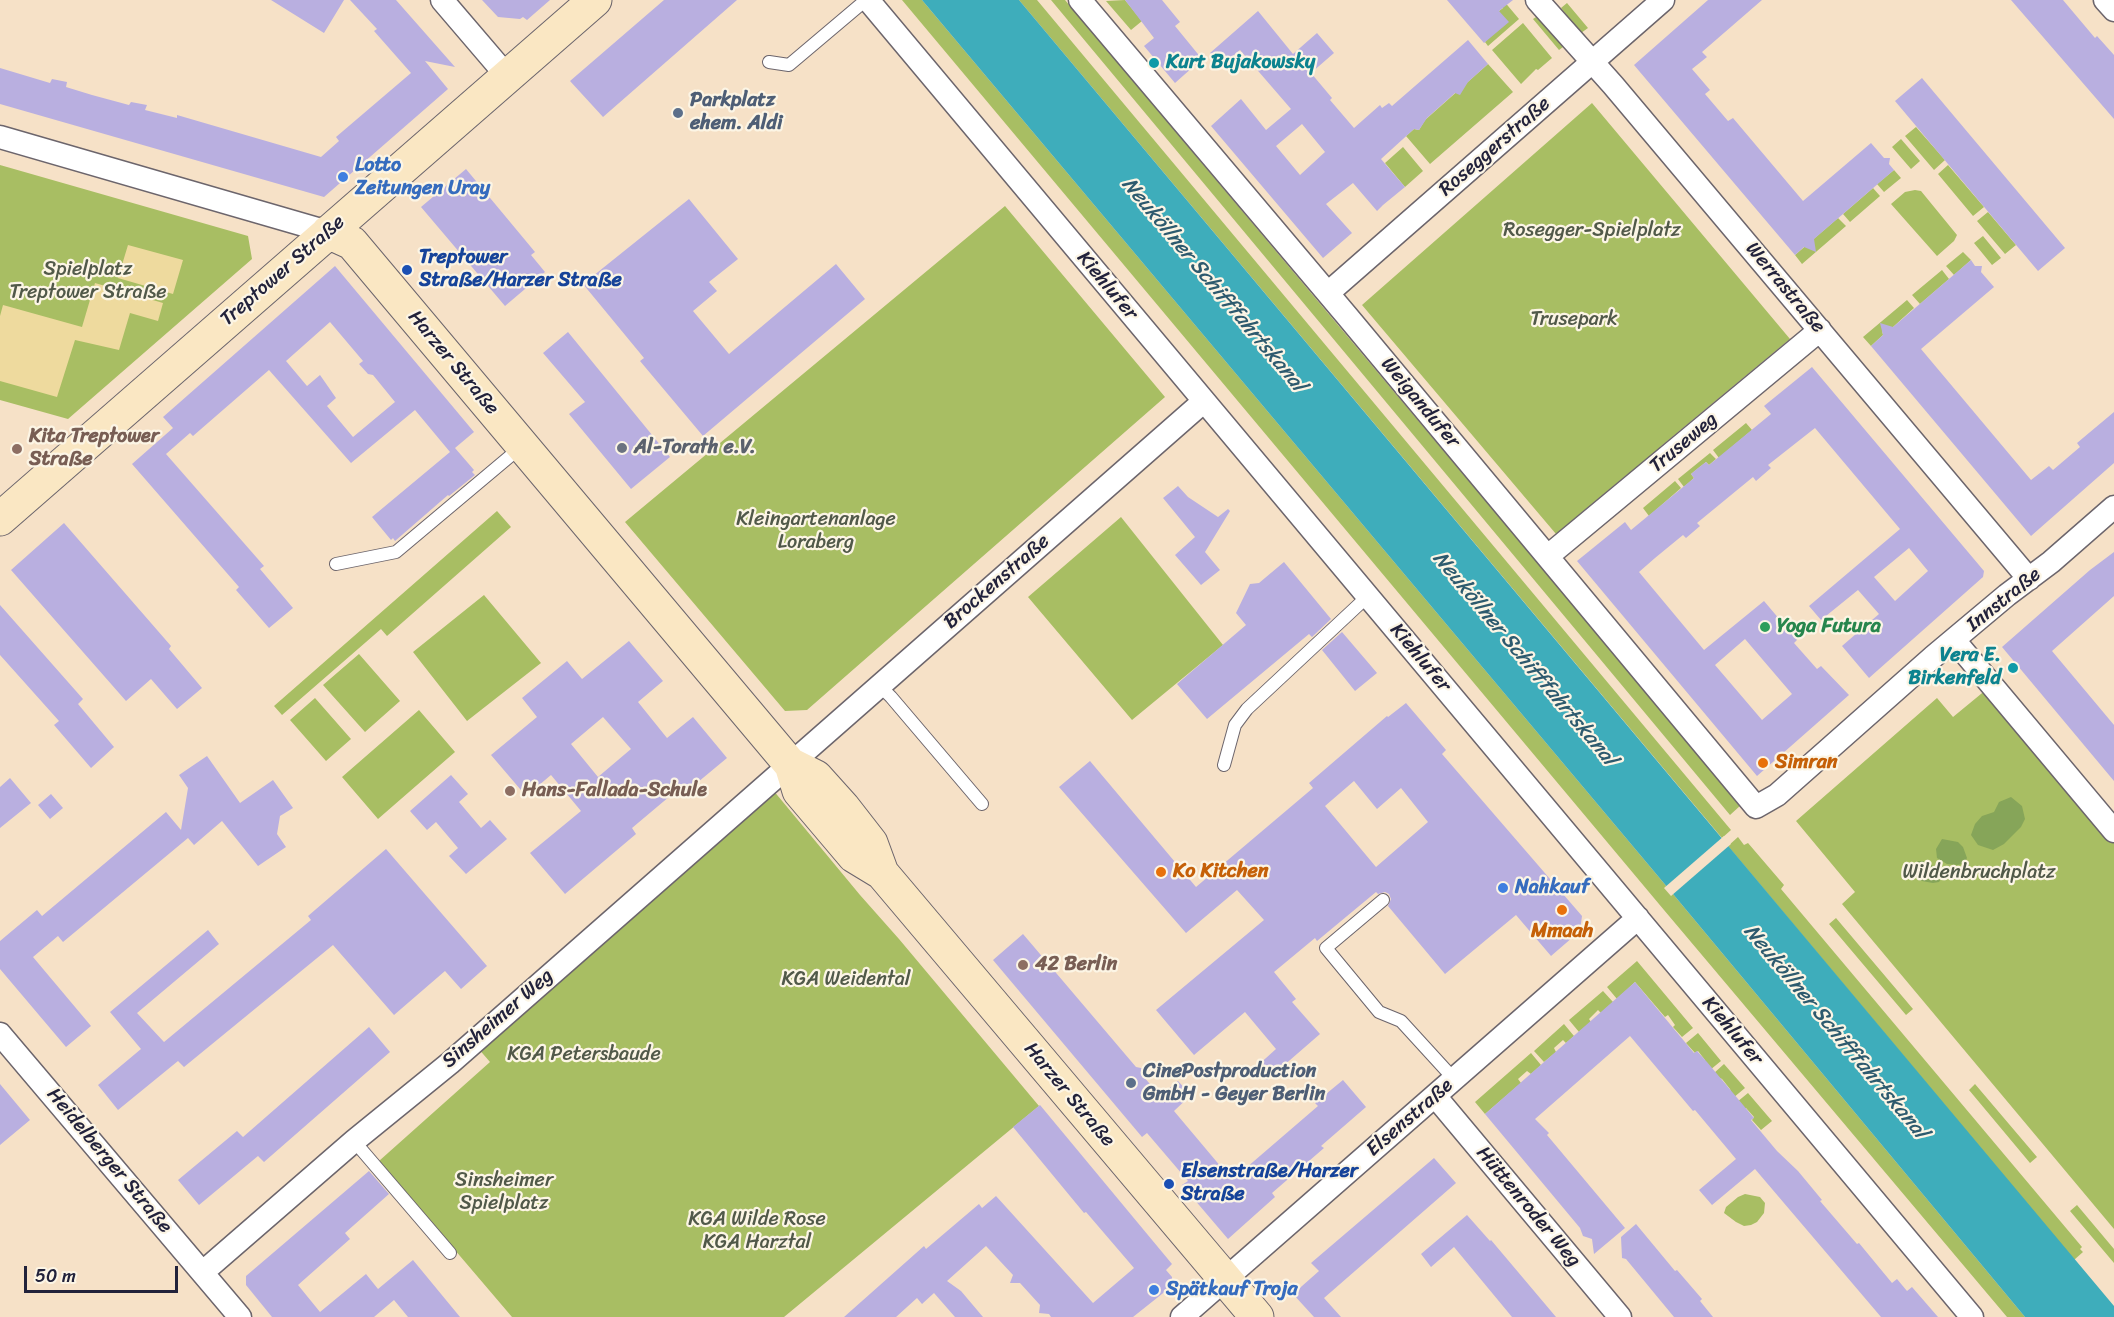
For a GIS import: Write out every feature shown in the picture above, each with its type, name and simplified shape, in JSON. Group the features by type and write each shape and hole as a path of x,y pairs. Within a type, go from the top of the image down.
{"street":[{"path":"442,0 507,76"},
{"name":"Treptower Straße","path":"0,519 595,0"},
{"name":"Kiehlufer","path":"867,0 1972,1317"},
{"name":"Weigandufer","path":"1080,0 1328,293 1756,807"},
{"name":"Werrastraße","path":"1537,0 1820,330 2029,579"},
{"name":"Roseggerstraße","path":"1328,293 1663,0"},
{"path":"2105,0 2114,10"},
{"name":"Harzer Straße","path":"0,137 328,232 352,243 790,764 799,791 854,856 882,873 1257,1317"},
{"name":"Truseweg","path":"1548,556 1820,330"},
{"name":"Brockenstraße","path":"790,764 1203,402"},
{"name":"Innstraße","path":"1756,807 1777,795 1954,640 2051,562 2114,507"},
{"path":"1954,640 2114,831"},
{"name":"Sinsheimer Weg","path":"203,1272 354,1141 450,1063 790,764"},
{"name":"Elsenstraße","path":"1182,1317 1638,918"},
{"name":"Heidelberger Straße","path":"0,1034 240,1317"},
{"name":"Hüttenroder Weg","path":"1435,1096 1620,1317"}],"lane":[{"path":"769,62 789,65 867,0"},
{"path":"336,564 396,552 523,446"},
{"path":"1224,765 1235,724 1247,709 1368,596"},
{"path":"879,685 982,804"},
{"path":"1383,900 1326,948 1379,1012 1401,1020 1454,1079"},
{"path":"354,1141 450,1253"}],"green space":[{"path":"902,0 922,0 2025,1317 2007,1317"},
{"path":"1019,0 1037,0 1731,830 1722,838"},
{"path":"1051,0 1065,0 1741,805 1730,815"},
{"path":"1125,0 1142,21 1131,30 1106,1"},
{"path":"1503,0 1519,19 1488,46 1485,42 1499,11 1503,8"},
{"path":"1567,3 1588,28 1581,33 1561,8"},
{"path":"1541,17 1567,44 1559,50 1533,19"},
{"path":"1523,23 1552,58 1538,70 1536,69 1521,84 1492,50"},
{"path":"1488,64 1513,92 1430,164 1406,136 1414,129 1419,130 1425,120"},
{"name":"Trusepark","path":"1592,103 1790,339 1660,447 1663,454 1635,477 1629,473 1556,534 1362,305"},
{"path":"1916,127 1945,160 1934,170 1905,136"},
{"path":"1901,139 1920,161 1911,169 1892,147"},
{"path":"1403,147 1423,171 1405,187 1385,163"},
{"name":"Spielplatz Treptower Straße","path":"0,165 248,236 252,259 68,419 0,400"},
{"path":"1948,165 1984,207 1973,216 1938,174"},
{"path":"1894,170 1901,178 1884,192 1877,184"},
{"path":"1873,188 1880,196 1850,222 1843,214"},
{"path":"1921,191 1957,235 1954,241 1937,256 1891,204 1905,192"},
{"name":"Kleingartenanlage Loraberg","path":"1005,206 1165,397 807,710 785,711 625,522"},
{"path":"1988,212 2016,245 2005,254 1977,221"},
{"path":"1838,218 1846,226 1802,264 1795,255"},
{"path":"1983,236 2001,258 1992,265 1974,243"},
{"path":"1963,252 1971,260 1954,275 1946,266"},
{"path":"1942,270 1949,279 1920,304 1912,295"},
{"path":"1907,300 1914,308 1893,327 1882,330 1883,335 1871,346 1863,337"},
{"path":"1746,423 1752,430 1719,458 1713,450"},
{"path":"1710,453 1716,459 1709,465 1706,462 1691,474 1694,478 1684,487 1678,479"},
{"path":"1675,481 1681,488 1649,516 1643,508"},
{"path":"497,511 511,527 387,636 381,629 282,715 274,706"},
{"path":"1121,517 1223,645 1132,720 1028,597"},
{"path":"484,595 541,663 467,721 413,652"},
{"path":"359,654 400,701 365,732 323,685"},
{"name":"Wildenbruchplatz","path":"1987,689 2114,840 2114,1229 1842,904 1855,892 1796,821 1937,698 1953,717"},
{"path":"315,698 351,739 326,761 290,720"},
{"path":"419,710 455,752 378,819 342,777"},
{"path":"773,790 1039,1106 784,1317 512,1317 379,1161 490,1062 477,1047"},
{"path":"2011,797 2022,806 2025,819 2021,827 2004,844 1993,850 1978,845 1971,835 1975,824 1982,816 1994,812 1999,802"},
{"path":"1738,837 1744,845 1748,843 1784,885 1781,889 2082,1247 2080,1249 2083,1252 2074,1260 1728,846"},
{"path":"1942,839 1958,842 1963,847 1967,858 1964,864 1947,864 1937,858 1936,849"},
{"path":"1918,861 1930,864 1943,875 1939,882 1922,881 1915,877 1914,867"},
{"path":"1836,918 1913,1009 1906,1015 1829,924"},
{"path":"1637,961 1693,1028 1682,1037 1673,1027 1675,1025 1668,1015 1665,1017 1635,982 1617,999 1607,987"},
{"path":"1603,991 1613,1002 1601,1013 1598,1010 1589,1019 1591,1022 1579,1032 1569,1020"},
{"path":"1564,1024 1574,1036 1566,1043 1563,1040 1554,1048 1556,1052 1544,1062 1534,1051"},
{"path":"1698,1033 1721,1061 1710,1070 1703,1063 1705,1060 1698,1051 1695,1053 1686,1043"},
{"path":"1531,1053 1541,1065 1531,1074 1527,1071 1518,1079 1521,1083 1485,1114 1475,1102"},
{"path":"1724,1064 1745,1088 1733,1098 1730,1089 1722,1079 1713,1074"},
{"path":"1975,1084 2037,1157 2030,1163 1969,1090"},
{"path":"1748,1093 1772,1121 1761,1130 1752,1120 1754,1117 1746,1108 1743,1110 1737,1102"},
{"path":"1745,1194 1760,1197 1765,1203 1764,1213 1757,1222 1744,1226 1724,1213 1726,1207"},
{"path":"2077,1205 2114,1249 2114,1263 2070,1211"}],"sand":[{"path":"128,245 183,260 173,294 118,278"},
{"path":"95,283 163,303 158,321 130,313 119,350 75,340 57,397 0,381 0,316 3,305 82,327"}],"water":[{"name":"Neuköllner Schifffahrtskanal","path":"922,0 1019,0 2114,1306 2114,1317 2025,1317"}],"pier":[{"path":"1724,836 1731,844 1671,896 1664,888"}],"building":[{"path":"271,0 344,0 324,33"},
{"path":"350,0 396,0 455,67 425,61 448,89 324,197 0,104 0,68 50,83 52,79 67,82 66,87 92,95 129,105 131,102 147,105 145,110 177,118 177,115 321,157 339,141 336,137 411,73 374,31 377,29"},
{"path":"482,0 550,0 527,20 523,17 520,19 498,17"},
{"path":"664,0 737,0 603,117 570,81"},
{"path":"1125,0 1162,0 1180,22 1175,26 1202,59 1175,83 1144,46 1154,38"},
{"path":"1447,0 1513,0 1499,11 1509,22 1484,43"},
{"path":"1708,0 1762,0 1702,52 1707,57 1692,69 1710,90 1705,94 1728,121 1733,118 1803,201 1871,143 1884,158 1890,158 1889,164 1894,170 1814,239 1816,252 1804,247 1795,255 1634,65"},
{"path":"2011,0 2063,0 2095,38 2097,36 2114,55 2114,119"},
{"path":"1258,11 1293,54 1317,33 1334,53 1311,73 1354,128 1380,105 1382,108 1389,103 1392,106 1468,40 1488,64 1468,82 1460,95 1455,93 1427,118 1419,130 1414,129 1381,159 1405,187 1377,211 1353,183 1326,204 1352,233 1323,258 1211,126 1241,99 1266,130 1291,109 1240,50 1222,65 1210,53","holes":["1302,124 1325,152 1300,175 1276,146"]},
{"path":"1922,78 2065,248 2038,271 1895,101"},
{"path":"466,169 535,252 531,255 545,272 505,306 421,207"},
{"path":"689,199 738,259 709,282 717,291 693,311 729,354 836,264 865,299 703,436 640,361 644,358 583,284"},
{"path":"1971,260 1975,266 1982,266 1981,272 1994,287 1921,349 2031,480 2049,466 2053,470 2080,447 2077,443 2114,412 2114,463 2031,536 1871,346 1883,335 1880,323 1893,327"},
{"path":"335,266 474,432 455,448 474,470 472,472 475,475 395,541 393,538 391,540 372,517 450,452 415,410 351,463 269,370 193,436 190,433 166,454 264,566 260,569 293,608 269,628 236,590 239,587 132,464 173,428 163,417","holes":["330,322 363,361 359,364 368,374 373,375 395,402 353,437 327,406 336,398 320,375 307,386 286,361"]},
{"path":"568,332 670,457 631,489 569,414 585,402 543,353"},
{"path":"1812,367 1984,571 1983,577 1869,678 1842,646 1879,614 1858,590 1821,620 1809,606 1900,529 1815,428 1768,465 1771,468 1756,481 1753,477 1697,523 1700,526 1686,538 1683,535 1639,572 1704,650 1764,601 1797,640 1794,643 1817,669 1821,666 1849,695 1757,776 1577,561 1625,522 1631,530 1694,478 1691,474 1698,468 1706,462 1709,465 1771,414 1764,406","holes":["1909,548 1928,571 1895,601 1874,577","1745,639 1792,694 1762,720 1715,665"]},
{"path":"1178,486 1188,497 1218,517 1228,509 1230,511 1205,552 1220,570 1201,585 1175,555 1195,537 1163,498"},
{"path":"64,523 171,646 169,649 202,688 177,709 151,679 126,701 11,570"},
{"path":"2114,552 2114,596 2052,651 2114,725 2114,781 2002,647"},
{"path":"1284,562 1331,619 1312,637 1309,634 1207,719 1177,684 1246,625 1236,613 1250,584 1259,583"},
{"path":"0,605 83,699 78,704 114,747 91,768 54,725 59,721 0,655"},
{"path":"1342,632 1377,673 1355,691 1322,650"},
{"path":"629,641 663,681 638,702 667,738 693,717 727,758 680,797 676,791 632,828 636,834 565,894 530,853 581,811 551,775 526,796 491,755 537,717 522,698 567,661 582,679","holes":["603,717 631,749 598,777 571,744"]},
{"path":"1406,703 1446,750 1442,754 1582,916 1580,931 1551,956 1516,915 1445,974 1388,906 1391,899 1389,894 1376,892 1317,941 1315,938 1274,972 1296,999 1292,1002 1320,1034 1267,1080 1256,1067 1276,1049 1245,1012 1194,1055 1156,1010 1264,920 1237,890 1186,933 1059,787 1090,761 1196,887 1313,788 1309,783","holes":["1354,781 1377,809 1401,788 1428,822 1376,867 1325,806"]},
{"path":"207,756 240,803 273,780 293,808 280,816 277,834 286,847 258,866 222,821 194,845 188,838 63,942 58,936 33,957 91,1026 66,1047 0,969 0,941 37,910 42,916 166,812 181,830 188,788 179,775"},
{"path":"451,775 468,794 459,802 481,828 490,820 507,839 466,874 449,856 458,848 436,822 427,830 410,811"},
{"path":"10,778 31,803 0,828 0,787"},
{"path":"51,794 63,808 50,819 38,805"},
{"path":"386,849 487,966 461,989 445,971 394,1015 333,945 184,1067 178,1061 118,1110 98,1085 141,1049 110,1012 208,930 219,944 137,1013 164,1042 311,920 308,916"},
{"path":"1023,934 1136,1067 1146,1069 1144,1077 1160,1096 1178,1081 1191,1095 1174,1111 1232,1180 1318,1106 1315,1103 1343,1080 1366,1107 1321,1146 1324,1148 1272,1193 1275,1197 1228,1239 1182,1185 1188,1181 1147,1133 1142,1137 993,960"},
{"path":"1635,982 1694,1053 1697,1051 1707,1062 1754,1118 1751,1120 1777,1151 1798,1171 1822,1200 1820,1201 1892,1283 1897,1279 1907,1291 1912,1287 1938,1317 1881,1317 1755,1169 1712,1205 1699,1190 1736,1159 1630,1036 1535,1119 1549,1133 1547,1135 1625,1228 1594,1254 1592,1239 1583,1236 1580,1228 1485,1114"},
{"path":"369,1027 390,1052 264,1162 258,1156 199,1205 178,1180 237,1131 243,1137"},
{"path":"0,1084 30,1120 0,1145"},
{"path":"1040,1105 1172,1264 1166,1270 1172,1277 1172,1286 1133,1317 1051,1317 1049,1314 1039,1313 1040,1305 1020,1283 1010,1283 1013,1275 986,1246 947,1281 961,1291 983,1317 955,1317 934,1293 922,1304 917,1298 896,1317 844,1317 924,1246 926,1249 979,1204 982,1208 996,1196 1093,1303 1134,1268 1086,1212 1084,1213 1013,1127"},
{"path":"1434,1158 1456,1183 1324,1298 1341,1317 1314,1317 1293,1294 1319,1271 1311,1263"},
{"path":"369,1171 389,1194 345,1233 350,1239 298,1285 320,1312 366,1274 378,1289 413,1260 460,1317 408,1317 394,1300 374,1317 272,1317 246,1285 246,1276"},
{"path":"1467,1215 1556,1317 1512,1317 1454,1247 1431,1267 1421,1254"},
{"path":"1636,1224 1702,1299 1700,1301 1713,1317 1674,1317 1626,1259 1622,1258 1621,1237"}],"place":[{"name":"Kurt Bujakowsky","path":"1154,63"},
{"name":"Parkplatz ehem. Aldi","path":"678,113"},
{"name":"Lotto Zeitungen Uray","path":"343,177"},
{"name":"Treptower Straße/Harzer Straße","path":"407,270"},
{"name":"Al-Torath e.V.","path":"622,448"},
{"name":"Kita Treptower Straße","path":"17,449"},
{"name":"Yoga Futura","path":"1765,627"},
{"name":"Vera E. Birkenfeld","path":"2013,668"},
{"name":"Simran","path":"1763,763"},
{"name":"Hans-Fallada-Schule","path":"510,791"},
{"name":"Ko Kitchen","path":"1161,872"},
{"name":"Nahkauf","path":"1503,888"},
{"name":"Mmaah","path":"1562,910"},
{"name":"42 Berlin","path":"1023,965"},
{"name":"CinePostproduction GmbH - Geyer Berlin","path":"1131,1083"},
{"name":"Elsenstraße/Harzer Straße","path":"1169,1184"},
{"name":"Spätkauf Troja","path":"1154,1290"}],"park label":[{"name":"Rosegger-Spielplatz","path":"1592,231"},
{"name":"KGA Weidental","path":"846,980"},
{"name":"KGA Petersbaude","path":"584,1055"},
{"name":"Sinsheimer Spielplatz","path":"504,1192"},
{"name":"KGA Wilde Rose KGA Harztal","path":"757,1232"}]}
